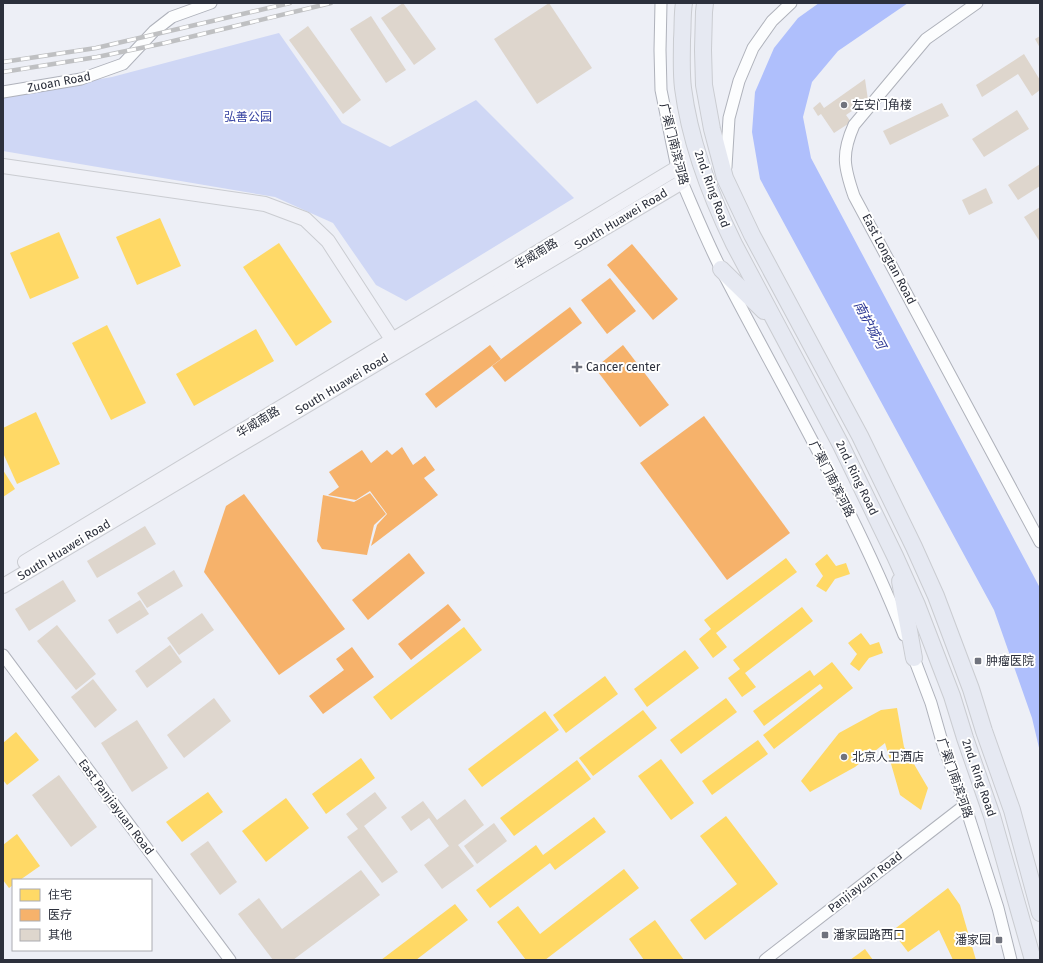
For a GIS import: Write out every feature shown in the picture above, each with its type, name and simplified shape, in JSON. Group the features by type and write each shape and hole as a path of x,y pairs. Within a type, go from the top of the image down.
{"highway":[{"name":"2nd. Ring Road","path":"684,3 682,50 683,88 692,134 706,179 718,210 734,244 842,445 917,605 952,696 992,816 1033,960"},
{"name":"2nd. Ring Road","path":"705,3 703,50 704,85 712,129 725,178 752,235 860,436 936,596 971,689 1012,810 1040,913"},
{"path":"721,269 776,322"},
{"path":"895,556 914,658"}],"main road":[{"path":"3,166 264,204 305,218 328,241 393,341"},
{"name":"华威南路","path":"3,575 393,341 677,168"},
{"name":"South Huawei Road","path":"3,586 682,182"}],"street":[{"name":"Zuoan Road","path":"3,92 81,79 123,64 154,31 172,17 211,3"},
{"name":"广渠门南滨河路","path":"661,3 660,90 677,168 682,182 721,269 821,456 874,565 914,658 931,703 943,745 965,805 998,908 1011,960"},
{"path":"725,178 729,118 739,81 753,48 772,21 791,3"},
{"name":"East Longtan Road","path":"977,3 926,39 854,125 848,139 844,156 847,176 854,196 1040,542"},
{"name":"East Panjiayuan Road","path":"3,655 230,960"},
{"name":"Panjiayuan Road","path":"765,960 965,805"}],"green space":[{"name":"弘善公园","path":"279,33 342,123 390,147 476,100 574,198 406,301 376,285 333,223 275,197 3,151 3,96 112,77"}],"water":[{"name":"南护城河","path":"819,3 908,3 838,51 812,82 803,117 811,158 1040,588 1040,752 1032,718 994,610 760,179 752,132 755,92 774,48 798,18"}],"building: 住宅":[{"path":"160,218 181,266 137,285 116,237"},
{"path":"59,232 79,278 30,299 10,253"},
{"path":"279,243 332,322 296,346 243,267"},
{"path":"107,325 146,403 111,420 72,343"},
{"path":"256,329 274,361 194,406 176,374"},
{"path":"36,412 60,464 17,484 3,453 3,428"},
{"path":"3,470 15,489 3,497"},
{"path":"827,554 836,566 846,563 850,574 835,579 826,592 816,586 823,576 815,564"},
{"path":"786,558 797,572 716,633 727,647 713,658 699,639 711,629 704,620"},
{"path":"802,607 813,621 745,673 756,687 742,697 728,678 740,669 733,660"},
{"path":"464,627 482,650 391,720 373,697"},
{"path":"861,633 870,645 879,642 883,653 869,658 859,671 850,664 857,654 848,643"},
{"path":"685,650 699,668 647,707 634,689"},
{"path":"832,662 853,688 774,749 763,735 823,688 820,684 764,726 753,711 810,670 814,676"},
{"path":"605,676 618,694 566,733 553,715"},
{"path":"726,698 737,712 681,754 670,740"},
{"name":"北京人卫酒店","path":"897,708 904,747 928,788 921,810 900,795 885,743 855,767 810,792 801,781 839,733 881,710"},
{"path":"643,710 657,728 593,776 579,758"},
{"path":"545,711 559,730 482,787 468,769"},
{"path":"16,732 39,760 7,785 3,780 3,743"},
{"path":"758,740 768,754 712,795 702,781"},
{"path":"361,758 375,778 326,814 312,794"},
{"path":"661,759 694,803 671,820 638,776"},
{"path":"577,760 591,779 514,836 500,818"},
{"path":"208,792 223,812 182,842 166,822"},
{"path":"286,798 309,828 266,862 242,831"},
{"path":"726,816 778,884 705,940 690,920 737,884 700,836"},
{"path":"594,817 606,832 555,870 550,863 490,908 476,890 536,845 543,855"},
{"path":"17,834 40,866 21,879 12,879 12,886 9,888 3,880 3,845"},
{"path":"624,869 639,888 545,960 526,960 497,922 518,906 540,934"},
{"path":"948,888 960,905 976,960 953,960 939,930 908,952 892,931"},
{"path":"455,904 468,920 416,960 381,960"},
{"path":"655,920 684,960 644,960 629,939"},
{"path":"865,949 873,960 850,960"}],"building: 医疗":[{"path":"632,244 678,299 653,320 607,265"},
{"path":"610,278 636,311 607,334 581,300"},
{"path":"570,307 582,323 505,382 492,366"},
{"path":"490,345 501,359 436,408 425,394"},
{"path":"623,345 669,405 640,427 595,368"},
{"path":"704,416 790,533 727,580 640,463"},
{"path":"402,447 413,465 425,456 435,470 424,478 438,495 371,546 377,525 387,514 370,491 356,500 328,495 339,487 329,472 362,450 371,463 387,450 392,455"},
{"path":"370,493 386,514 374,525 367,555 322,549 317,541 323,495 354,502"},
{"path":"244,494 345,629 279,675 204,572 226,506"},
{"path":"409,553 425,573 368,620 352,600"},
{"path":"448,604 461,620 411,660 398,644"},
{"path":"352,647 374,677 323,714 309,696 344,670 336,659"}],"building: 其他":[{"path":"403,3 436,49 414,65 381,18"},
{"path":"549,3 592,68 537,104 494,39"},
{"path":"371,16 406,70 386,83 350,29"},
{"path":"308,26 361,100 343,114 289,40"},
{"path":"1040,36 1040,48 1035,39"},
{"path":"1024,54 1040,80 1040,90 1032,96 1018,74 982,97 976,85"},
{"name":"左安门角楼","path":"865,79 868,100 846,115 851,122 834,133 821,114 818,116 813,108 820,102 824,108"},
{"path":"942,103 949,116 890,145 883,131"},
{"path":"1017,110 1029,129 984,157 972,139"},
{"path":"1040,164 1040,186 1018,200 1008,185"},
{"path":"986,188 993,203 969,215 962,200"},
{"path":"1040,207 1040,242 1024,217"},
{"path":"145,526 156,544 97,578 87,561"},
{"path":"174,570 183,586 147,608 137,593"},
{"path":"63,580 76,601 29,631 15,609"},
{"path":"140,600 149,614 117,634 108,620"},
{"path":"202,613 214,630 179,655 167,638"},
{"path":"57,625 96,674 76,690 37,641"},
{"path":"170,645 182,662 147,688 135,671"},
{"path":"93,679 117,710 95,728 71,697"},
{"path":"214,698 231,721 184,758 167,735"},
{"path":"137,720 168,768 132,792 101,743"},
{"path":"59,775 97,827 71,847 32,795"},
{"path":"375,792 387,808 364,826 398,872 382,883 347,837 358,829 346,814"},
{"path":"465,799 484,825 458,845 474,866 442,889 424,865 449,846 429,818 411,831 401,817 423,801 437,820"},
{"path":"494,823 507,841 477,864 464,846"},
{"path":"208,841 237,882 220,895 190,854"},
{"path":"361,870 380,895 293,960 273,960 238,914 259,898 282,929"}],"railway":[{"path":"3,62 96,48 290,3"},
{"path":"3,72 97,57 165,43 331,3"}],"place":[{"name":"左安门角楼","path":"844,105"},
{"name":"Cancer center","path":"577,367"},
{"name":"肿瘤医院","path":"978,661"},
{"name":"北京人卫酒店","path":"844,757"},
{"name":"潘家园路西口","path":"825,935"},
{"name":"潘家园","path":"999,940"}]}
